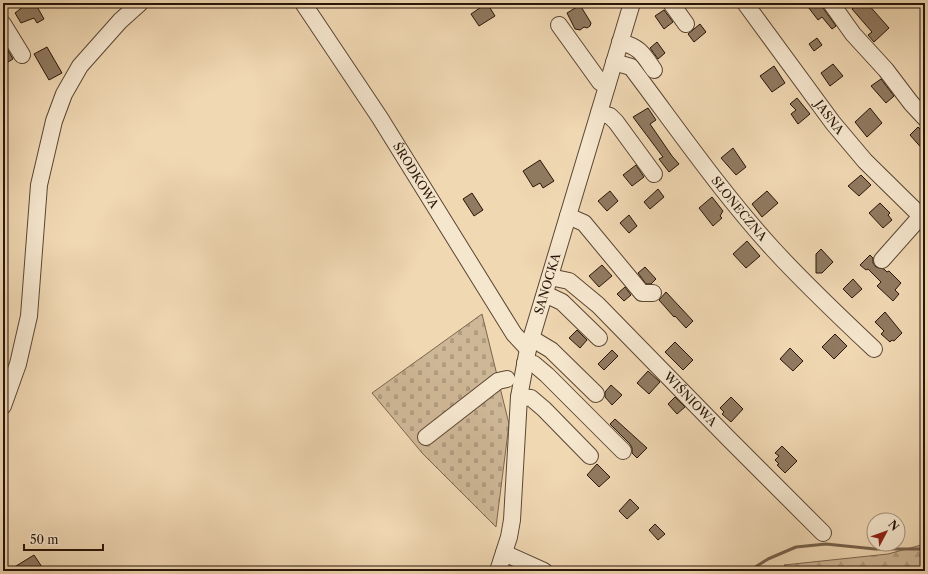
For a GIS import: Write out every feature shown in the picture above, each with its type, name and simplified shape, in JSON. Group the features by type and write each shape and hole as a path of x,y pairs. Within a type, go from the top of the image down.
{"street":[{"path":"3,406 18,364 29,316 39,185 54,121 64,94 80,66 120,22 140,3"},
{"name":"ŚRODKOWA","path":"303,3 380,118 514,334 528,350"},
{"name":"SANOCKA","path":"498,571 509,537 513,512 519,397 528,350 632,3"},
{"path":"671,3 686,24"},
{"name":"JASNA","path":"746,3 833,123 865,161 923,218"},
{"path":"831,3 853,34 886,70 911,103 925,118"},
{"path":"3,24 22,55"},
{"path":"559,25 600,82 607,86"},
{"path":"620,42 631,45 639,50 654,70"},
{"name":"SŁONECZNA","path":"614,62 631,67 706,168 773,249 823,301 874,349"},
{"path":"599,113 610,116 616,122 654,174"},
{"path":"882,260 923,218"},
{"path":"567,219 582,229 619,277"},
{"path":"567,219 584,222 642,293 653,293"},
{"name":"WIŚNIOWA","path":"550,277 569,281 598,306 823,533"},
{"path":"544,294 562,302 599,338"},
{"path":"596,394 551,350 528,350 534,364 547,375 623,452"},
{"path":"426,437 498,381 507,379"},
{"path":"519,397 531,398 544,409 590,456"},
{"path":"504,553 544,571"}],"green space":[{"path":"482,314 509,424 496,527 423,454 372,393"},
{"path":"925,544 925,571 797,571 784,565 906,552 906,549"}],"building":[{"path":"23,3 35,3 44,19 37,23 34,18 21,23 15,13 24,6"},
{"path":"487,3 495,16 479,26 471,14"},
{"path":"805,3 822,3 823,8 836,26 832,29 822,17 818,20"},
{"path":"860,3 867,3 889,28 874,42 868,35 872,32 852,9"},
{"path":"580,5 591,23 587,28 584,27 580,30 575,29 567,13"},
{"path":"664,10 673,22 664,29 655,16"},
{"path":"700,24 706,32 694,42 688,34"},
{"path":"817,38 822,45 814,51 809,44"},
{"path":"3,42 13,59 3,65"},
{"path":"657,42 665,53 658,59 650,48"},
{"path":"47,47 62,73 49,80 34,54"},
{"path":"833,64 843,76 830,86 821,73"},
{"path":"774,66 785,83 772,92 760,76"},
{"path":"881,79 894,96 886,103 871,86"},
{"path":"797,98 810,114 798,124 791,114 796,110 790,104"},
{"path":"648,108 656,120 650,124 679,164 669,172 659,159 663,157 633,117"},
{"path":"870,108 882,123 867,137 855,122"},
{"path":"918,127 920,129 925,127 925,152 910,135"},
{"path":"733,148 746,167 736,175 721,158"},
{"path":"540,160 554,181 543,188 540,183 533,187 523,171"},
{"path":"636,165 644,177 632,186 623,175"},
{"path":"861,175 871,185 859,196 848,186"},
{"path":"658,189 664,197 650,209 644,202"},
{"path":"610,191 618,201 607,211 598,201"},
{"path":"767,191 778,203 762,217 752,204"},
{"path":"472,193 483,210 474,216 463,199"},
{"path":"712,197 723,211 720,216 722,218 713,226 699,208"},
{"path":"880,203 890,213 888,215 892,220 883,228 869,213"},
{"path":"629,215 637,226 629,233 620,223"},
{"path":"747,241 760,256 746,268 733,254"},
{"path":"821,249 833,262 822,273 816,273 816,254"},
{"path":"870,255 873,258 873,263 876,267 884,269 887,272 889,271 901,283 895,290 899,294 893,301 877,286 881,282 868,269 866,270 860,265"},
{"path":"602,265 612,276 599,287 589,276"},
{"path":"645,267 656,279 651,284 646,284 638,273"},
{"path":"853,279 862,289 852,298 843,289"},
{"path":"625,287 631,295 624,301 617,294"},
{"path":"666,292 693,321 686,328 659,300"},
{"path":"885,312 902,333 894,341 892,340 890,342 881,334 884,331 875,322"},
{"path":"577,330 587,340 580,348 569,338"},
{"path":"835,334 847,346 834,359 822,347"},
{"path":"675,342 693,360 683,370 665,352"},
{"path":"790,348 803,361 793,371 780,359"},
{"path":"612,350 618,356 604,370 598,364"},
{"path":"648,371 660,382 649,394 637,383"},
{"path":"611,385 622,395 612,405 605,397 605,392"},
{"path":"675,397 685,407 677,414 668,404"},
{"path":"731,397 743,409 731,422 722,414 724,412 720,408"},
{"path":"615,419 647,448 637,458 632,453 630,444 610,424"},
{"path":"782,446 797,461 785,473 777,465 779,464 775,460 779,456 775,453"},
{"path":"597,464 610,477 599,487 587,475"},
{"path":"630,499 639,508 627,519 619,511"},
{"path":"655,524 665,534 658,540 649,530"},
{"path":"34,555 42,567 36,571 8,571"}],"waterway":[{"path":"749,571 768,559 796,547 826,544 875,549 925,549"}]}
